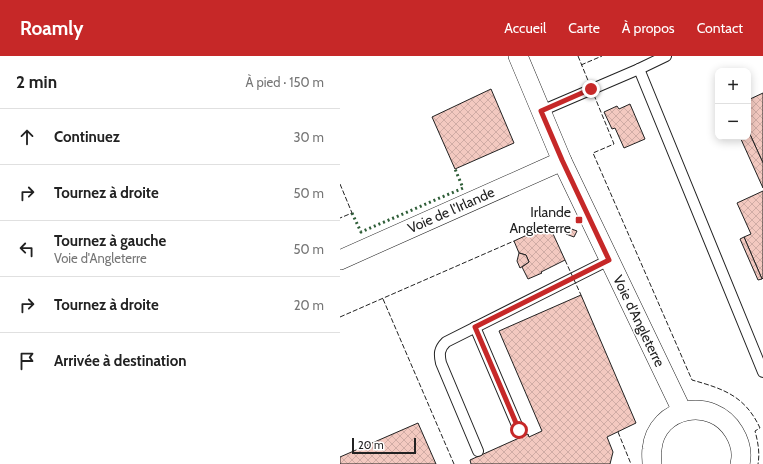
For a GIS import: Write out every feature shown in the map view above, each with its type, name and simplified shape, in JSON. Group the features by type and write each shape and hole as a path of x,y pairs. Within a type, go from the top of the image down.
{"street":[{"name":"Voie d'Angleterre","path":"518,56 562,160 682,411"},
{"name":"Voie de l'Irlande","path":"340,260 562,160"},
{"path":"652,464 652,448 656,433 665,422 682,411 701,409 716,414 729,423 740,441 742,457 740,464"}],"lane":[{"path":"541,111 666,56"},
{"path":"639,69 763,372"},
{"path":"478,451 440,363 440,348 446,342 609,260"},
{"path":"475,327 519,430"}],"building":[{"path":"491,89 514,143 455,169 432,117"},
{"path":"763,93 763,163 751,137 751,99"},
{"path":"630,104 645,139 624,148 615,128 612,129 604,112 617,106 619,109"},
{"path":"751,137 763,163 763,188 741,140 751,140"},
{"path":"763,191 762,279 744,237 751,234 737,203"},
{"path":"549,225 565,260 528,279 522,267 529,262 526,255 519,253 514,241"},
{"path":"569,228 577,231 574,237 566,234"},
{"path":"744,237 762,279 758,280 740,239"},
{"path":"519,253 526,255 529,262 520,268 517,261"},
{"path":"581,295 636,423 607,437 613,452 610,464 471,464 470,460 528,434 529,437 542,431 499,331"},
{"path":"418,423 436,464 340,464 340,457"}],"hedge":[{"path":"352,213 361,232 463,188 455,169"}],"fence":[{"path":"578,56 614,144 593,153 692,380 724,391 732,395 748,408 760,428 755,431 759,456 758,464"},
{"path":"581,65 602,56"},
{"path":"340,184 352,213 340,218"},
{"path":"340,317 514,241"},
{"path":"565,260 581,295"},
{"path":"383,299 454,464"},
{"path":"618,432 631,464"}],"place":[{"name":"Irlande Angleterre","path":"579,220"}],"route":[{"path":"519,430 475,327 609,260 562,160 541,111 591,89"}]}
